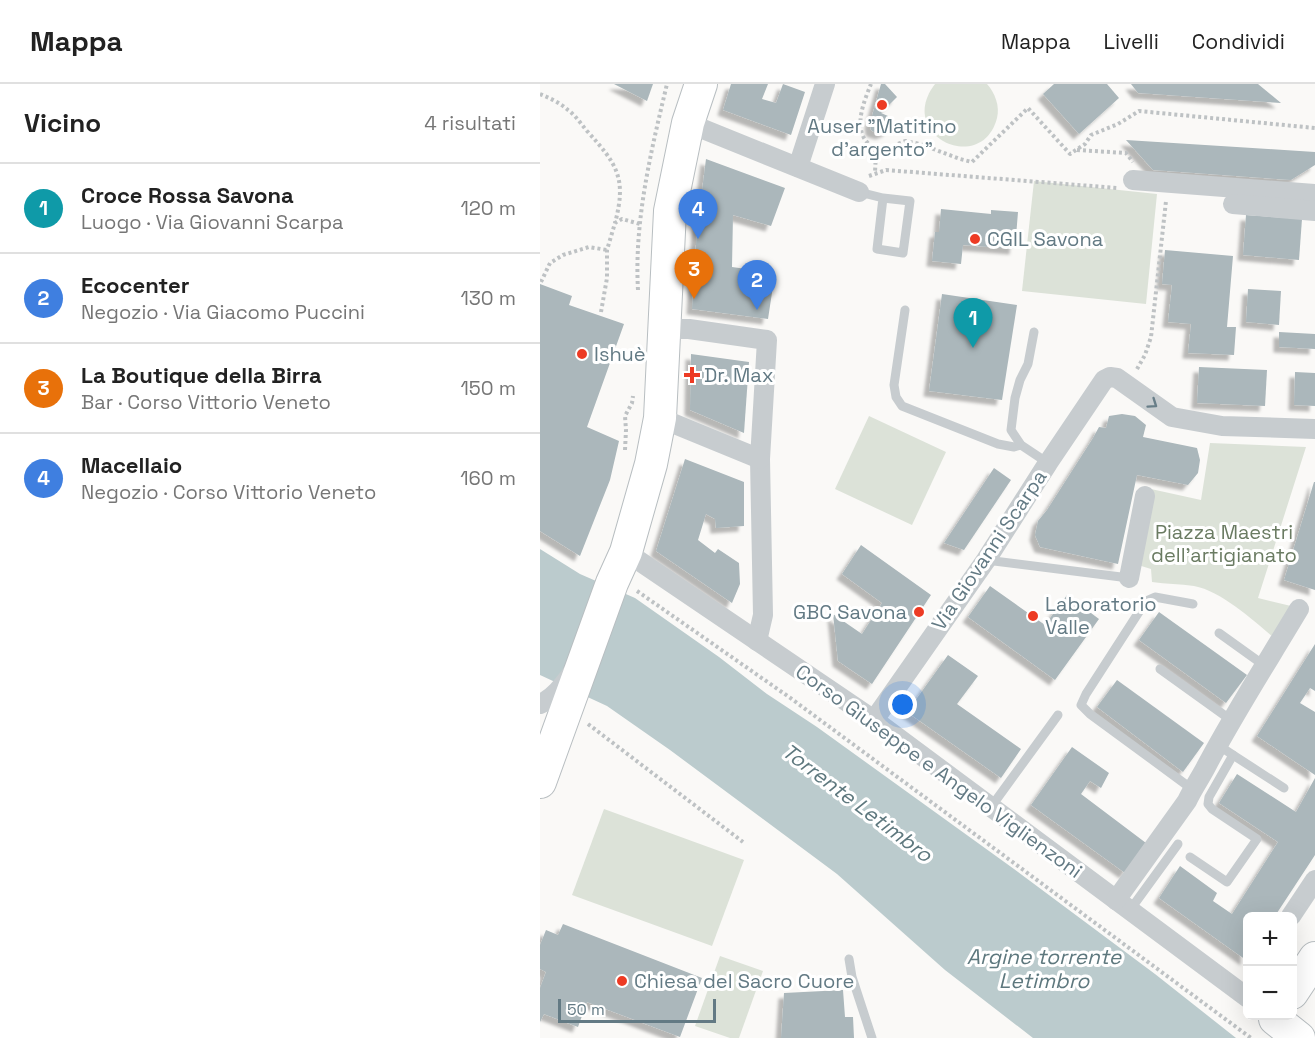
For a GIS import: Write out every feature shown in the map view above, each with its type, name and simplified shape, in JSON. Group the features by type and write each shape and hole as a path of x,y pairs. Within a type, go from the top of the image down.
{"main road":[{"path":"540,782 571,705 584,658 624,587 626,552 651,464 660,418 670,211 688,123 701,84"},
{"path":"1297,987 1315,958"}],"street":[{"path":"798,167 825,84"},
{"path":"688,123 860,192"},
{"path":"1133,180 1315,194"},
{"path":"1233,204 1315,211"},
{"path":"664,329 689,329 767,340 760,459 763,615 757,641"},
{"name":"Via Giovanni Scarpa","path":"874,720 986,560 1104,380 1110,377 1117,378 1128,386"},
{"path":"1128,386 1172,417 1222,426 1315,429"},
{"path":"660,418 760,459"},
{"path":"1129,578 1145,496"},
{"name":"Corso Giuseppe e Angelo Viglienzoni","path":"626,552 874,720 1123,905 1243,989"},
{"path":"1123,905 1187,801 1192,789 1226,750 1231,720 1299,609"},
{"path":"540,704 545,702 571,705"},
{"path":"1294,912 1315,880"}],"lane":[{"path":"860,192 883,198 910,201 903,253 877,249 883,198"},
{"path":"905,310 894,385 896,397 902,406 998,444 1014,447 1021,445"},
{"path":"1034,332 1028,363 1020,380 1012,412 1011,430 1021,445 1048,463"},
{"path":"986,560 1129,578"},
{"path":"1192,789 1089,714 1081,705 1146,601 1155,597 1193,603"},
{"path":"1219,633 1265,666"},
{"path":"1160,669 1231,720"},
{"path":"991,807 1058,715"},
{"path":"1190,857 1227,882 1257,839 1208,804 1226,750 1284,788"},
{"path":"1123,905 1178,844"},
{"path":"849,959 852,977 872,1038"}],"path":[{"path":"639,298 637,276 646,176 667,84"},
{"path":"871,84 860,126 864,139 876,153 875,172"},
{"path":"540,94 570,111 614,163 618,177 621,191 620,204 607,250 607,278 601,312"},
{"path":"876,153 905,141 972,162 1028,108 1070,154 1085,144 1091,135 1118,124 1139,111 1315,128"},
{"path":"860,192 867,177 875,172 886,170 1126,189 1141,170 1126,153 1077,150"},
{"path":"1128,386 1145,355 1151,337 1168,183"},
{"path":"615,223 622,219 640,224"},
{"path":"541,282 550,263 563,255 589,247 607,250"},
{"path":"624,459 625,416 632,403 635,387"},
{"path":"624,587 1273,1027"},
{"path":"571,705 743,842"}],"green space":[{"path":"935,84 987,84 998,109 997,118 988,135 975,144 960,146 945,142 933,133 926,119 926,103"},
{"path":"1034,181 1157,194 1146,304 1022,291"},
{"path":"869,416 946,452 912,525 835,489"},
{"name":"Piazza Maestri dell'artigianato","path":"1210,443 1306,447 1258,598 1291,606 1273,637 1236,607 1215,594 1194,586 1152,582 1151,569 1138,565 1151,489 1201,500"},
{"path":"604,809 744,860 712,946 572,895"},
{"path":"720,956 763,971 739,1038 730,1038 695,1026"}],"water":[{"name":"Argine torrente Letimbro","path":"540,549 580,574 635,598 719,657 767,694 817,727 1014,869 1155,974 1236,1038 1033,1038 945,970 837,874 670,750 607,706 540,675"}],"building":[{"path":"614,84 653,84 647,101"},
{"path":"731,84 768,84 762,99 776,103 783,84 805,92 791,135 723,110"},
{"name":"Auser \"Matitino d'argento\"","path":"881,84 885,84 897,97 881,113 888,116 891,124 888,131 881,134 871,130 870,123"},
{"path":"1054,84 1107,84 1119,98 1079,134 1043,94"},
{"path":"1131,84 1258,84 1281,103 1138,93"},
{"path":"1126,140 1315,152 1315,165 1291,180 1153,170"},
{"path":"706,159 785,188 771,226 733,215 732,267 775,273 768,319 692,309 697,229"},
{"name":"CGIL Savona","path":"941,209 991,214 991,210 1018,212 1015,249 963,245 961,264 932,261 935,232 939,232"},
{"path":"1246,215 1302,219 1299,260 1243,255"},
{"path":"1165,250 1233,256 1227,327 1236,327 1234,355 1188,353 1191,324 1168,322 1172,285 1162,284"},
{"path":"540,284 572,296 569,305 624,324 587,427 619,441 610,480 580,556 540,531"},
{"path":"1248,289 1281,291 1279,325 1246,322"},
{"path":"942,294 1017,305 1002,400 929,391"},
{"path":"1279,332 1315,334 1315,349 1279,347"},
{"path":"691,354 749,362 744,433 690,410"},
{"path":"1199,367 1267,370 1265,406 1197,403"},
{"path":"1295,372 1315,373 1315,406 1294,405"},
{"path":"1122,414 1135,416 1146,425 1143,437 1197,448 1200,460 1198,473 1188,485 1137,475 1118,564 1040,547 1035,535 1038,521 1099,427 1106,428 1109,416"},
{"path":"685,459 744,482 744,526 716,528 715,519 706,514 698,540 715,553 718,549 739,563 740,584 732,603 656,551"},
{"path":"994,468 1011,480 964,550 944,543"},
{"path":"1315,482 1315,590 1284,580"},
{"path":"861,545 931,595 872,684 838,661 833,614 862,634 882,603 842,574"},
{"path":"990,586 1045,625 1067,595 1099,619 1055,680 968,617"},
{"path":"1159,612 1247,675 1226,703 1139,640"},
{"path":"1315,644 1315,691 1310,688 1300,703 1315,712 1315,775 1257,736"},
{"path":"948,655 978,676 957,704 1021,749 1001,778 907,712"},
{"path":"1117,680 1204,743 1183,772 1097,707"},
{"path":"1072,747 1109,773 1101,788 1090,781 1081,794 1146,843 1125,873 1031,805"},
{"path":"1237,774 1296,812 1315,778 1315,855 1278,912 1243,912 1243,958 1159,898 1180,866 1217,893 1213,901 1232,914 1278,842 1219,803"},
{"name":"Chiesa del Sacro Cuore","path":"563,924 702,978 680,1037 587,1002 578,1027 544,1014 540,1022 540,988 546,972 540,969 540,945 546,930 558,935"},
{"path":"843,990 845,1017 853,1017 854,1038 781,1038 784,993"}],"place":[{"name":"Auser \"Matitino d'argento\"","path":"882,105"},
{"name":"Macellaio","path":"698,239"},
{"name":"CGIL Savona","path":"975,239"},
{"name":"La Boutique della Birra","path":"694,299"},
{"name":"Ecocenter","path":"757,310"},
{"name":"Croce Rossa Savona","path":"973,348"},
{"name":"Ishuè","path":"582,354"},
{"name":"Dr. Max","path":"692,375"},
{"name":"GBC Savona","path":"919,612"},
{"name":"Laboratorio Valle","path":"1033,616"},
{"name":"Chiesa del Sacro Cuore","path":"622,981"}],"water label":[{"name":"Torrente Letimbro","path":"857,803"}]}
